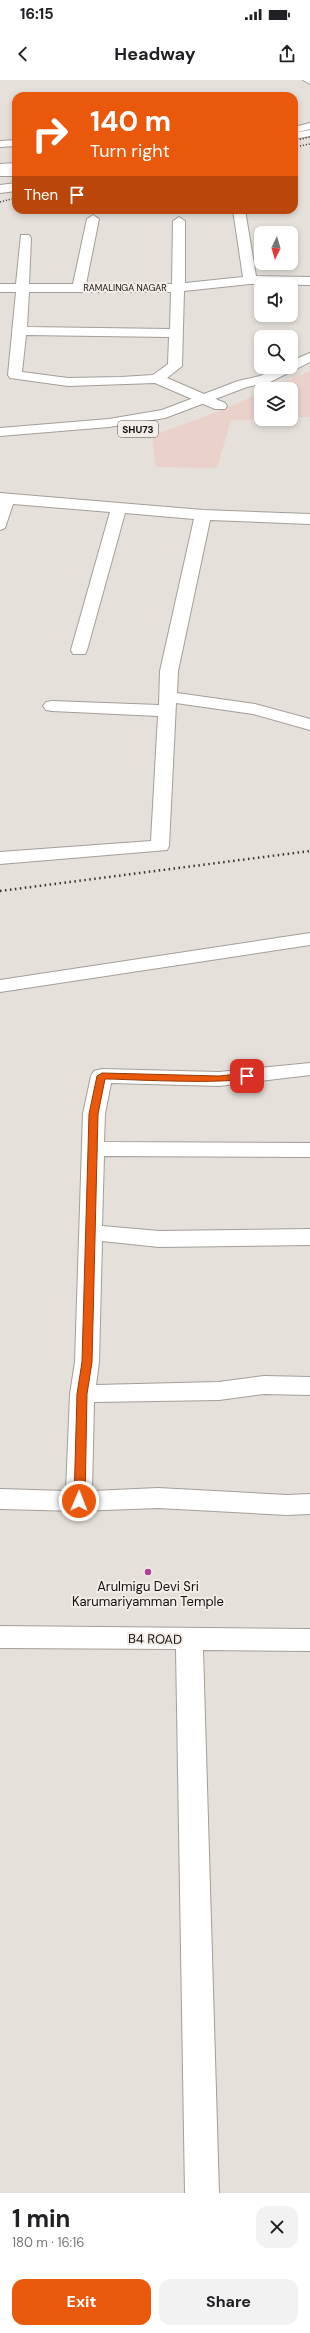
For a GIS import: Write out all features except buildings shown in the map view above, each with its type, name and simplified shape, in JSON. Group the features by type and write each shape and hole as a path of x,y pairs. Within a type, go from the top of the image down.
{"street":[{"path":"298,129 310,126"},
{"path":"298,135 310,133"},
{"path":"0,144 12,143"},
{"path":"0,168 12,167"},
{"path":"0,172 12,172"},
{"path":"0,189 12,188"},
{"path":"240,214 250,280"},
{"path":"79,288 93,219"},
{"path":"179,221 178,288 250,280 310,281"},
{"path":"25,238 20,331 15,375 44,382 102,384 157,379 220,406"},
{"name":"RAMALINGA NAGAR","path":"0,288 178,288 175,366 157,379"},
{"path":"20,331 176,333"},
{"name":"SHU73","path":"298,363 310,357"},
{"name":"SHU73","path":"0,432 109,423 166,414 206,400 243,384 265,379 275,374"},
{"name":"SHU73","path":"0,442 143,429 181,420 220,406 256,389 265,379"},
{"path":"0,525 4,498 202,515 310,519"},
{"path":"79,650 119,508"},
{"path":"0,858 160,846 169,671 202,515"},
{"path":"52,706 167,704 256,709 310,724"},
{"path":"0,986 310,939"},
{"path":"79,1501 82,1394 87,1362 94,1114 102,1076 219,1079 310,1069"},
{"path":"94,1149 310,1150"},
{"path":"91,1232 159,1239 310,1237"},
{"path":"82,1394 219,1391 264,1385 310,1386"},
{"path":"0,1499 79,1501 158,1498 287,1505 310,1504"},
{"name":"B4 ROAD","path":"0,1637 310,1640"},
{"path":"189,1639 202,2193"}],"shaded area":[{"path":"310,371 310,417 298,417 298,382 286,382"},
{"path":"254,396 254,419 231,420 217,468 156,467 152,436 214,413"}],"railway":[{"path":"298,140 310,137"},
{"path":"298,146 310,144"},
{"path":"0,202 12,199"},
{"path":"0,891 310,851"}],"place":[{"name":"Arulmigu Devi Sri Karumariyamman Temple","path":"148,1572"}],"route":[{"path":"79,1501 82,1394 87,1362 94,1114 102,1076 219,1079 247,1076"}]}
